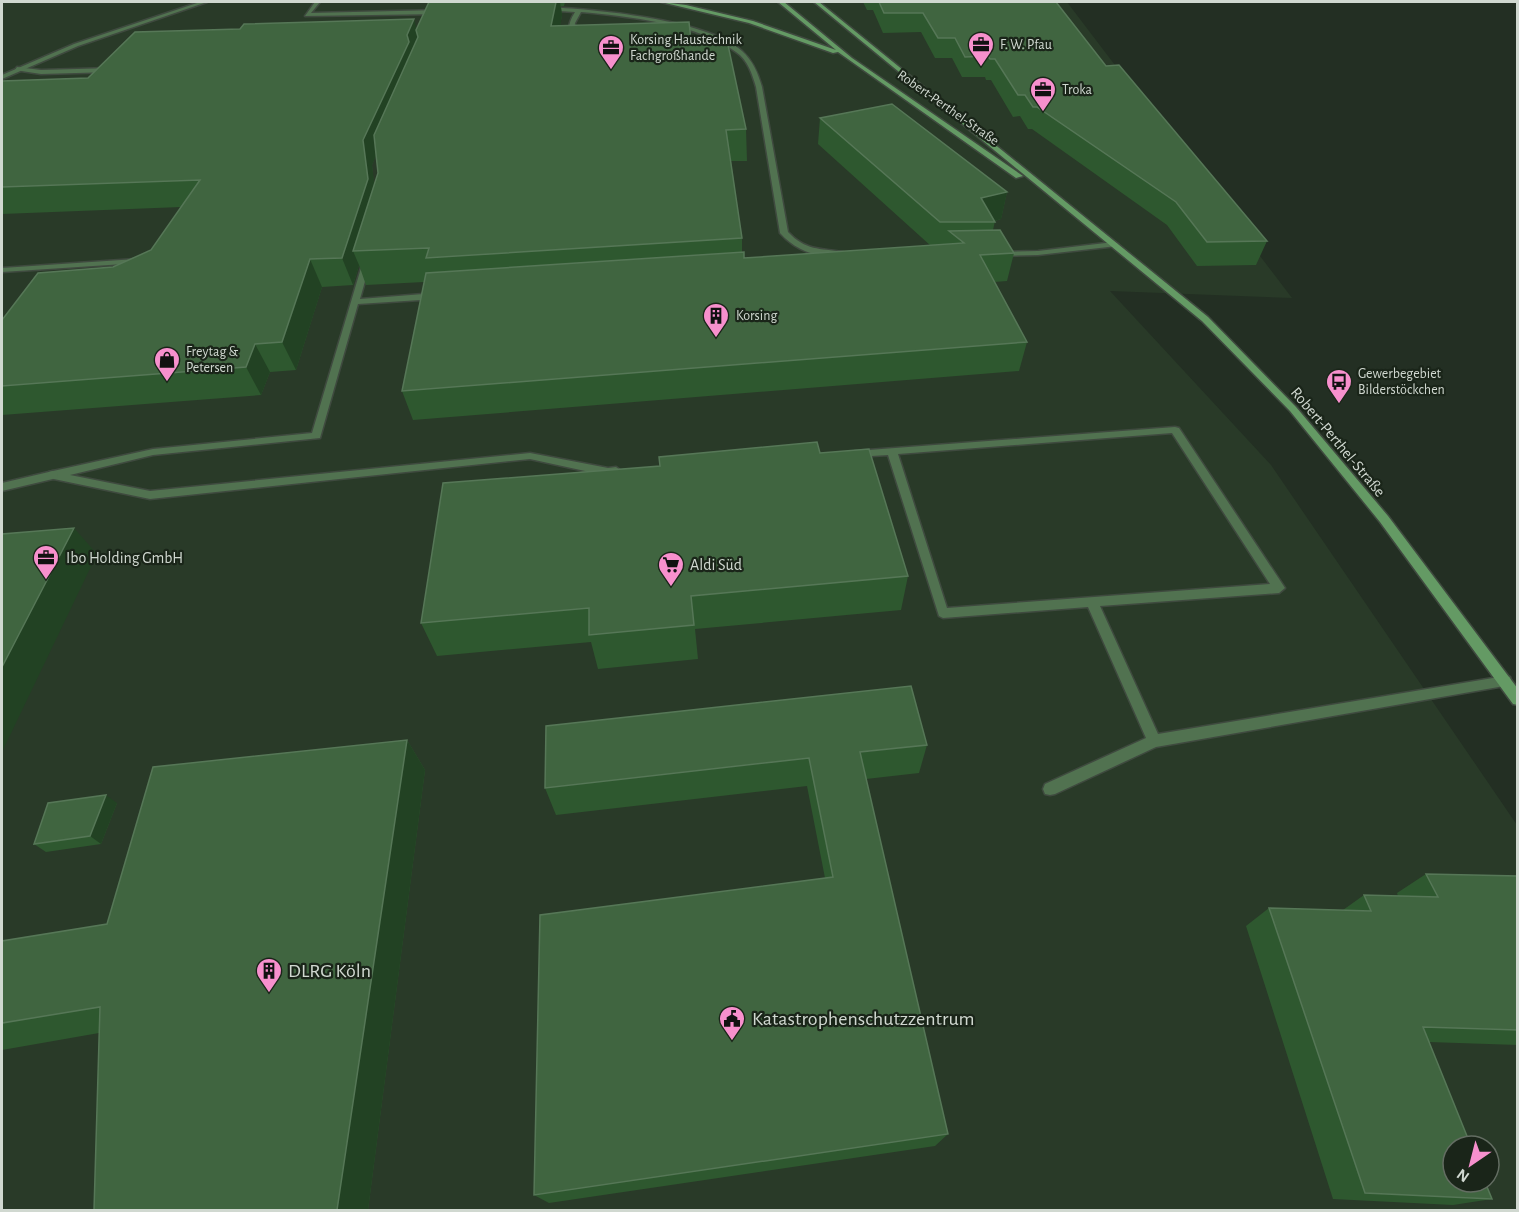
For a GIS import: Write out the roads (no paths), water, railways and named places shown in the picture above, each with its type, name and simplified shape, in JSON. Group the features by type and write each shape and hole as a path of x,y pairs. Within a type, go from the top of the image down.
{"street":[{"path":"2,77 98,36 204,2"},
{"path":"301,24 317,2"},
{"path":"664,2 719,12 793,34 850,59"},
{"name":"Robert-Perthel-Straße","path":"781,2 850,59 1102,234"},
{"name":"Robert-Perthel-Straße","path":"816,2 1205,320 1293,409 1384,519 1518,699"},
{"path":"538,9 636,18 701,33 742,53 752,66 761,99 784,233 796,246 819,253 848,254"},
{"path":"307,15 406,10 447,11"},
{"path":"399,22 406,10"},
{"path":"578,40 571,37 575,16 579,11"},
{"path":"435,22 439,12"},
{"path":"687,37 701,33"},
{"path":"17,69 41,72 118,70"},
{"path":"985,254 1038,253 1114,244"},
{"path":"2,487 153,452 316,436 370,248"},
{"path":"800,261 819,253"},
{"path":"2,270 136,261"},
{"path":"355,302 450,296"},
{"path":"844,454 1175,430 1279,588 943,613 892,451"},
{"path":"54,475 150,495 530,456 608,472 632,470"},
{"path":"1092,602 1154,741"},
{"path":"1050,789 1154,741 1505,681"}],"place":[{"name":"F. W. Pfau","path":"981,68"},
{"name":"Korsing Haustechnik Fachgroßhande","path":"611,71"},
{"name":"Troka","path":"1043,113"},
{"name":"Korsing","path":"716,339"},
{"name":"Freytag & Petersen","path":"167,383"},
{"name":"Gewerbegebiet Bilderstöckchen","path":"1339,405"},
{"name":"Ibo Holding GmbH","path":"46,581"},
{"name":"Aldi Süd","path":"671,588"},
{"name":"DLRG Köln","path":"269,994"},
{"name":"Katastrophenschutzzentrum","path":"732,1042"}]}
